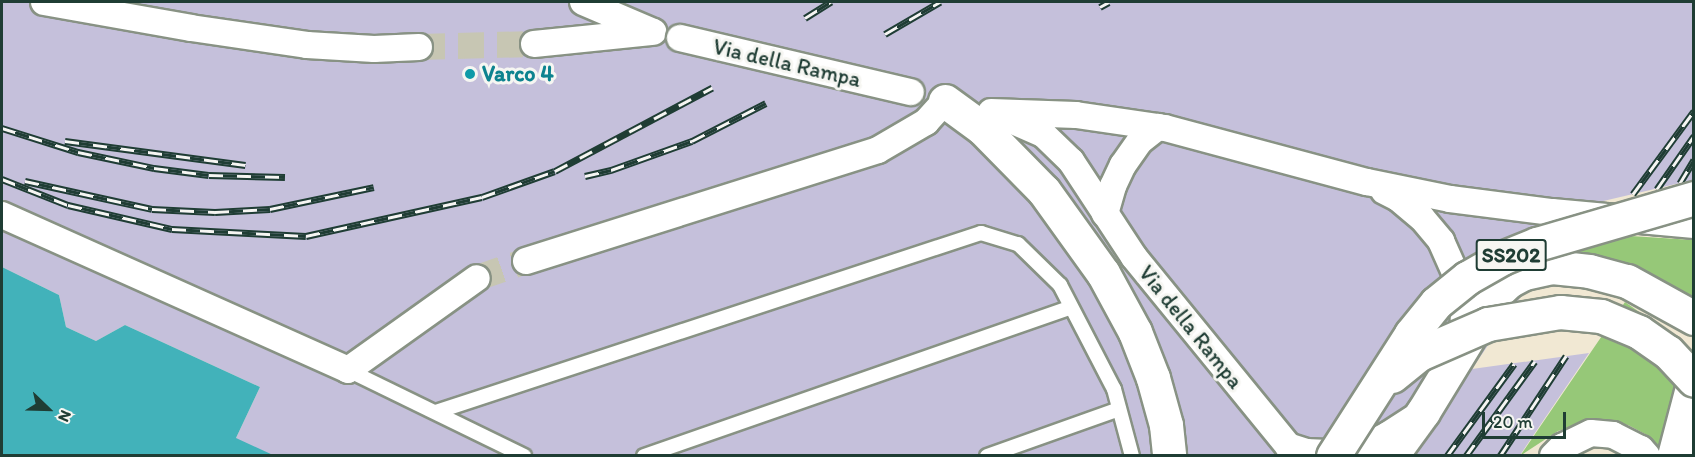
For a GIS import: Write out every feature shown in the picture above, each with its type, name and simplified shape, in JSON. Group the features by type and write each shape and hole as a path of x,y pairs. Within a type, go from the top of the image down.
{"main road":[{"path":"945,100 982,128 1044,191 1104,273 1135,332 1161,407 1169,456"},
{"name":"SS202","path":"1333,456 1411,334 1436,303 1467,278 1502,258 1537,244 1694,198"},
{"name":"SS202","path":"1391,456 1423,412 1480,315 1509,280 1524,273 1552,267 1589,271 1627,281 1694,318"},
{"name":"SS202","path":"1378,386 1419,354 1453,338 1488,324 1560,312 1601,316 1639,332 1668,352 1694,380"},
{"path":"1674,456 1694,380"}],"street":[{"path":"44,2 191,28 307,45 374,49 419,46"},
{"name":"Via della Rampa","path":"583,2 653,32 991,112 1042,134 1071,161 1134,257 1285,451 1351,454 1388,435 1423,412"},
{"name":"Via della Rampa","path":"534,45 653,32"},
{"path":"526,261 878,150 926,122 945,100"},
{"name":"Via della Rampa","path":"991,112 1076,115 1158,127 1367,182 1450,199 1694,225"},
{"path":"1105,214 1113,186 1123,165 1140,141 1158,127"},
{"name":"Via della Rampa","path":"1367,182 1398,198 1422,218 1440,241 1456,274 1464,311 1463,346"},
{"path":"2,215 348,370 477,278"},
{"path":"1553,456 1562,447 1591,433 1613,435 1641,449 1647,456"}],"lane":[{"path":"436,412 981,233 1018,244 1060,285 1114,389 1132,456"},
{"path":"644,456 1071,307"},
{"path":"348,370 524,456"},
{"path":"987,456 1119,409"}],"shaded area":[{"path":"2,2 1693,2 1693,180 1582,206 1472,369 1589,353 1520,455 228,455 260,387 125,325 96,341 66,327 59,295 2,267"}],"green space":[{"path":"1615,235 1693,240 1693,299 1621,262 1578,251 1561,250"},
{"path":"1625,302 1645,316 1673,349 1677,392 1661,448 1647,435 1628,425 1590,421 1558,431 1520,456"}],"water":[{"path":"2,267 59,295 66,327 96,341 125,325 260,387 236,438 273,455 2,455"}],"tunnel":[{"path":"419,47 534,44"},
{"path":"477,278 526,261"}],"railway":[{"path":"805,18 831,2"},
{"path":"885,34 940,2"},
{"path":"1100,7 1109,2"},
{"path":"2,179 68,205 172,229 306,236 482,197 555,171 712,88"},
{"path":"585,176 611,170 692,141 766,103"},
{"path":"1633,194 1694,111"},
{"path":"2,128 78,152 154,168 209,175 285,177"},
{"path":"1657,189 1694,136"},
{"path":"65,141 245,165"},
{"path":"1680,183 1694,160"},
{"path":"25,181 152,209 215,212 270,209 374,187"},
{"path":"1500,456 1566,356"},
{"path":"1466,456 1535,361"},
{"path":"1447,456 1514,364"}],"place":[{"name":"Varco 4","path":"470,74"}]}
